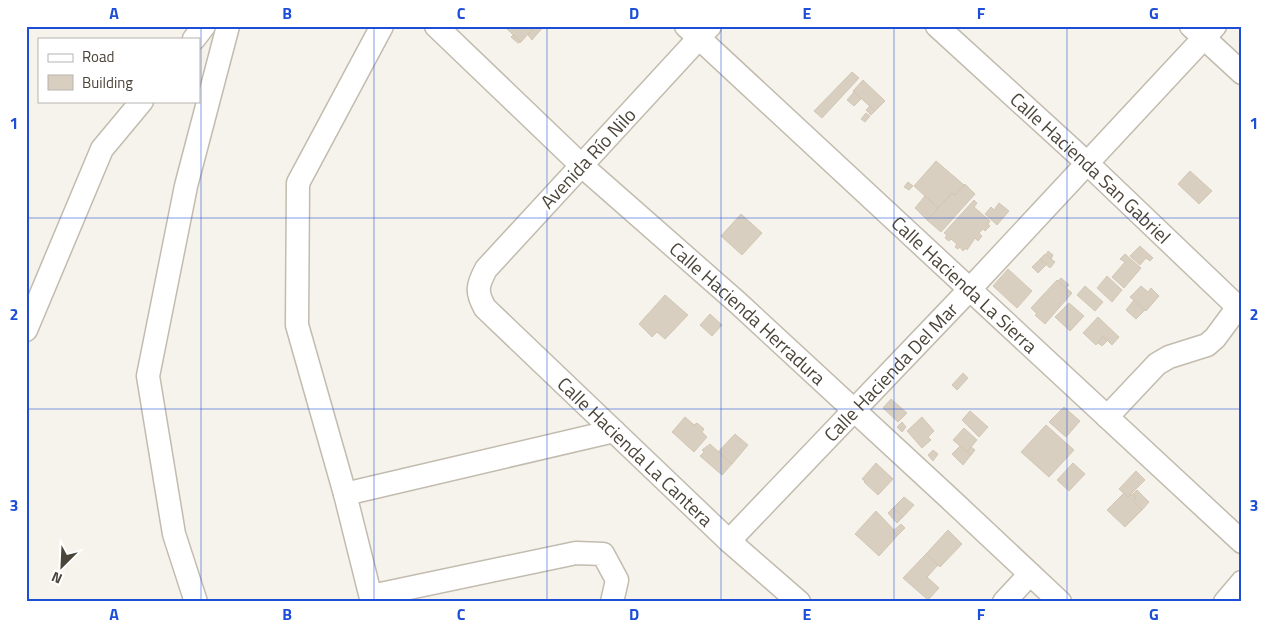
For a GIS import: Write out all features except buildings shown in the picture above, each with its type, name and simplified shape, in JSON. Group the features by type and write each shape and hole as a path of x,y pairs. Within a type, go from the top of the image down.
{"street":[{"path":"195,38 204,26"},
{"path":"196,602 174,534 148,376 186,186 228,26"},
{"path":"382,26 298,183 297,325 345,494 372,599 576,553 603,554 617,580 612,602"},
{"name":"Calle Hacienda Herradura","path":"436,26 581,165 730,296 1060,602"},
{"name":"Calle Hacienda San Gabriel","path":"937,26 1087,163 1240,309"},
{"name":"Avenida Río Nilo","path":"478,296 479,281 486,269 581,165 699,30"},
{"name":"Calle Hacienda La Sierra","path":"699,30 970,289 1242,542"},
{"path":"1203,30 1242,73"},
{"name":"Calle Hacienda Del Mar","path":"729,541 970,289 1087,163 1203,30"},
{"path":"26,330 102,149 141,102"},
{"name":"Calle Hacienda La Cantera","path":"478,296 485,308 729,541 799,602"},
{"path":"1107,417 1157,364 1169,357 1207,345 1240,309"},
{"path":"345,494 614,431"},
{"path":"1004,602 1030,574"},
{"path":"1224,602 1242,582"}]}
